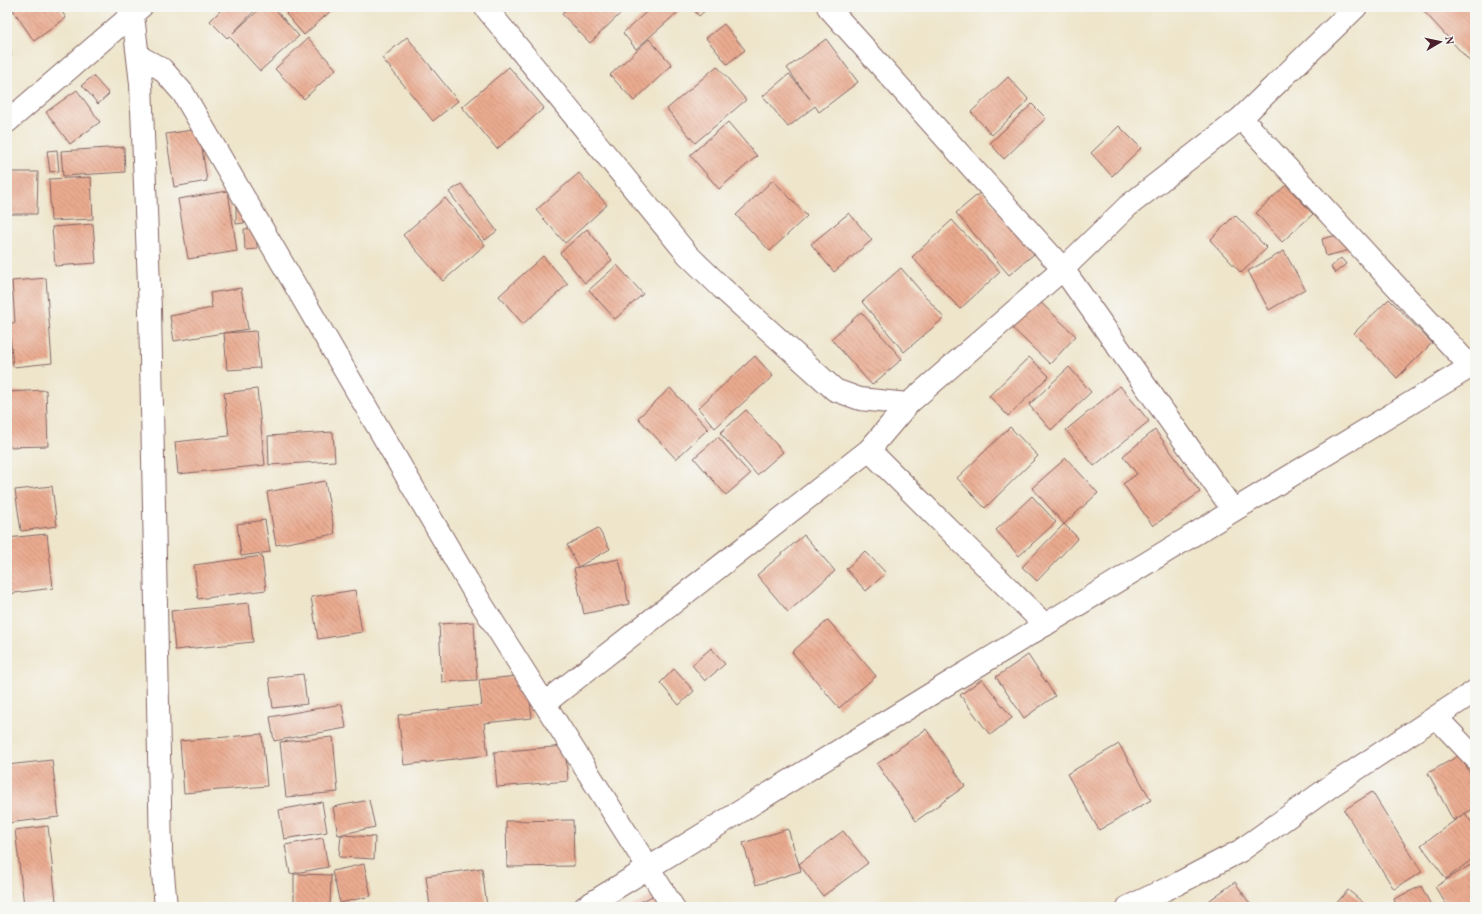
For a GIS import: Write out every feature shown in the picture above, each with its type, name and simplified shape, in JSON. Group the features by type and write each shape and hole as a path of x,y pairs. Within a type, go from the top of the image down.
{"street":[{"path":"485,7 688,255 722,288 835,390 860,399 908,404"},
{"path":"828,7 1063,269 1233,510"},
{"path":"545,703 869,450 908,404 1063,269 1128,206 1241,118 1356,7"},
{"path":"137,11 150,310 161,852 166,907"},
{"path":"7,122 137,11"},
{"path":"138,56 162,69 183,93 474,592 650,868 673,907"},
{"path":"584,907 1472,365 1241,118"},
{"path":"869,450 1045,625"},
{"path":"1128,907 1177,884 1240,851 1331,786 1475,691"},
{"path":"1436,717 1475,758"}],"building":[{"path":"18,7 59,7 66,18 34,41 13,10"},
{"path":"224,7 258,7 233,33 262,7 273,7 299,36 260,71 229,36 227,38 210,21"},
{"path":"294,7 335,7 304,35 286,14"},
{"path":"569,7 627,7 590,43 562,14"},
{"path":"652,7 673,7 678,12 636,49 623,33"},
{"path":"691,7 709,7 699,16"},
{"path":"1420,7 1475,7 1475,67"},
{"path":"7,19 9,19 11,57 7,58"},
{"path":"724,24 745,50 727,64 706,38"},
{"path":"407,37 458,101 433,121 382,58"},
{"path":"308,38 336,69 304,99 275,69"},
{"path":"649,39 672,65 634,101 610,75"},
{"path":"826,39 858,82 819,112 815,106 788,127 763,96 789,74 810,99 787,68"},
{"path":"717,66 746,100 695,143 667,109"},
{"path":"509,67 544,108 497,149 462,107"},
{"path":"93,76 109,94 98,104 82,85"},
{"path":"1008,77 1029,100 992,135 971,112"},
{"path":"77,90 100,122 70,144 46,112"},
{"path":"1032,104 1046,118 1004,159 990,143"},
{"path":"728,122 757,156 719,189 690,155"},
{"path":"1119,126 1141,148 1112,176 1091,153"},
{"path":"199,129 207,181 174,187 166,134"},
{"path":"124,147 125,172 63,176 61,151"},
{"path":"57,150 59,171 50,172 47,151"},
{"path":"7,172 38,172 37,214 7,214"},
{"path":"579,173 607,205 565,243 536,210"},
{"path":"91,177 93,219 51,221 49,179"},
{"path":"773,180 807,216 770,251 736,215"},
{"path":"461,184 497,231 485,240 449,192"},
{"path":"1286,185 1313,214 1282,242 1256,213"},
{"path":"228,191 237,251 188,259 178,199"},
{"path":"982,191 1034,254 1009,275 956,213"},
{"path":"445,198 485,245 443,281 403,235"},
{"path":"236,202 244,202 244,223 236,224"},
{"path":"849,213 872,240 834,272 811,244"},
{"path":"1235,215 1267,248 1241,273 1210,240"},
{"path":"952,220 1000,272 960,309 912,257"},
{"path":"93,224 96,263 55,266 52,227"},
{"path":"256,228 257,249 245,250 244,229"},
{"path":"587,229 612,260 585,283 560,253"},
{"path":"1345,233 1350,250 1326,256 1322,239"},
{"path":"1284,251 1305,289 1269,310 1248,271"},
{"path":"543,256 568,284 523,324 499,296"},
{"path":"1341,258 1346,264 1335,273 1331,267"},
{"path":"617,265 643,294 615,319 589,290"},
{"path":"901,268 944,318 904,352 862,302"},
{"path":"46,278 52,363 13,367 9,323 15,323 12,281"},
{"path":"241,288 248,329 174,341 170,316 212,308 210,293"},
{"path":"1035,297 1076,336 1050,364 1009,325"},
{"path":"1389,299 1432,343 1397,378 1354,333"},
{"path":"861,312 902,359 872,385 831,339"},
{"path":"256,331 260,368 227,370 224,333"},
{"path":"755,356 773,376 715,428 698,408"},
{"path":"1029,357 1049,376 1008,416 989,396"},
{"path":"1069,367 1091,392 1051,430 1029,405"},
{"path":"1120,386 1149,421 1094,466 1066,430"},
{"path":"670,388 708,429 676,459 638,418"},
{"path":"257,389 265,465 178,474 175,442 229,436 224,393"},
{"path":"46,390 48,446 7,447 7,392"},
{"path":"746,410 783,452 757,475 720,433"},
{"path":"1010,427 1038,456 985,508 957,478"},
{"path":"1155,430 1200,492 1153,526 1123,484 1137,474 1123,456"},
{"path":"333,432 335,461 269,465 268,436"},
{"path":"718,437 750,474 726,495 694,458"},
{"path":"1066,458 1098,493 1064,524 1032,488"},
{"path":"325,481 335,534 276,545 267,492"},
{"path":"52,486 57,526 21,531 15,490"},
{"path":"1032,496 1056,522 1019,556 996,530"},
{"path":"265,520 270,552 241,556 237,524"},
{"path":"1064,524 1078,538 1037,581 1022,567"},
{"path":"598,528 610,549 578,567 567,545"},
{"path":"47,534 53,588 7,594 7,538"},
{"path":"804,535 835,571 788,612 757,575"},
{"path":"865,551 886,573 866,591 846,569"},
{"path":"262,556 266,590 198,599 194,565"},
{"path":"619,559 629,604 584,614 574,568"},
{"path":"355,590 362,632 318,639 311,597"},
{"path":"249,603 253,642 175,650 171,611"},
{"path":"828,620 876,676 839,708 792,652"},
{"path":"474,622 477,680 442,682 439,624"},
{"path":"711,648 725,664 705,681 692,665"},
{"path":"1028,655 1055,696 1024,718 996,677"},
{"path":"674,669 694,691 679,705 660,683"},
{"path":"303,674 307,704 273,708 269,678"},
{"path":"527,675 532,718 484,723 488,755 404,765 398,715 482,705 479,680"},
{"path":"982,679 1012,718 990,735 960,695"},
{"path":"342,704 346,728 274,741 270,717"},
{"path":"926,729 965,786 916,821 877,764"},
{"path":"262,734 267,786 184,793 180,741"},
{"path":"333,737 338,792 286,797 280,742"},
{"path":"1119,744 1151,800 1099,830 1067,774"},
{"path":"565,746 568,781 497,787 494,752"},
{"path":"1460,755 1475,782 1475,808 1453,820 1428,773"},
{"path":"52,760 59,817 7,823 7,765"},
{"path":"1372,792 1422,872 1394,889 1344,810"},
{"path":"369,800 375,827 338,835 333,807"},
{"path":"322,802 327,832 284,839 279,810"},
{"path":"1465,813 1475,827 1475,857 1446,879 1421,845"},
{"path":"573,820 574,866 507,867 506,821"},
{"path":"48,826 56,901 24,905 15,830"},
{"path":"788,829 801,871 756,885 743,843"},
{"path":"843,831 868,863 823,896 799,864"},
{"path":"341,835 375,837 374,859 339,857"},
{"path":"323,838 328,867 290,874 285,845"},
{"path":"1475,862 1475,907 1448,907 1435,887"},
{"path":"364,864 371,896 340,903 332,871"},
{"path":"482,868 487,907 430,907 426,876"},
{"path":"294,874 331,875 330,907 294,907"},
{"path":"1235,882 1252,907 1205,907 1203,905"},
{"path":"1421,886 1432,907 1397,907 1394,899"},
{"path":"1348,890 1366,905 1364,907 1333,907"},
{"path":"660,892 668,907 631,907"}]}
